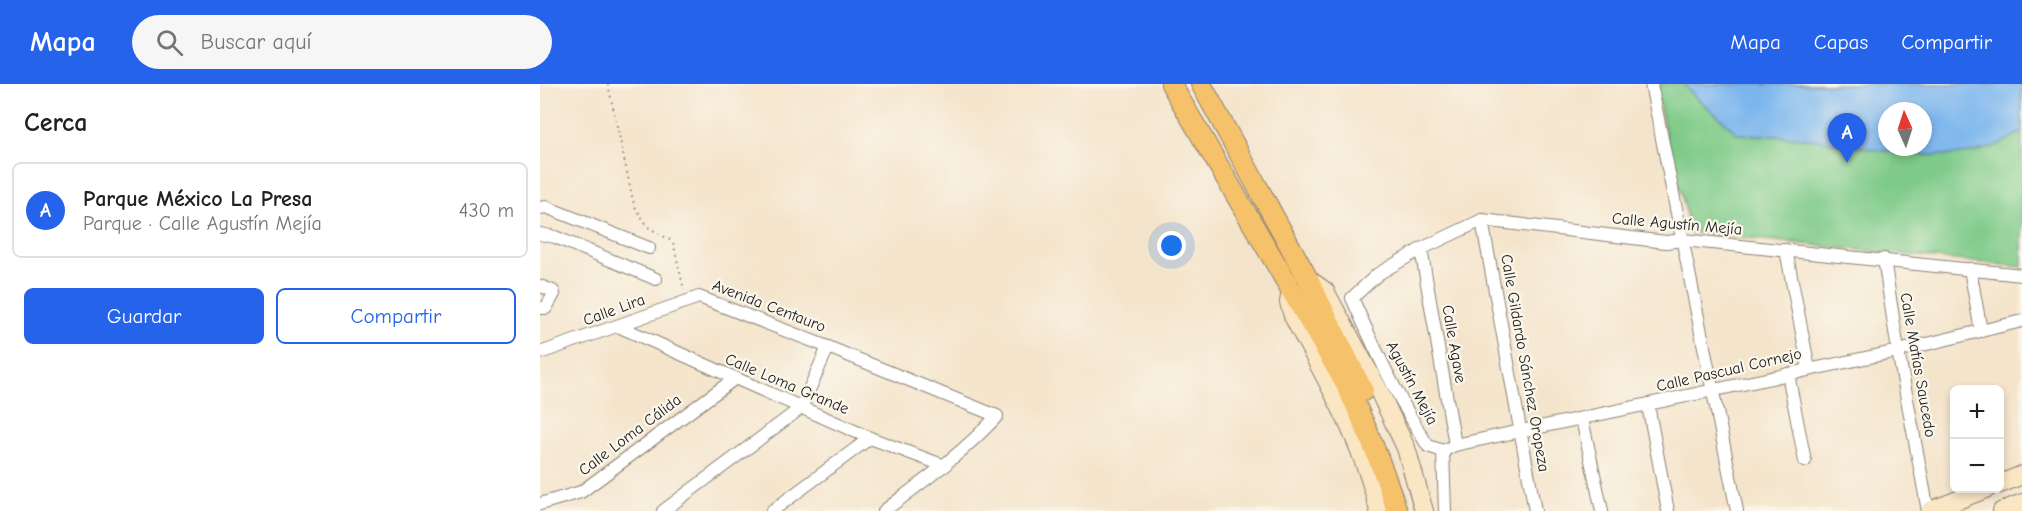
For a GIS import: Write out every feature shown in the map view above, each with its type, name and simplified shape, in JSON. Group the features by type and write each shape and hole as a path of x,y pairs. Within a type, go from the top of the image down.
{"main road":[{"path":"1171,84 1343,379 1366,424 1384,469 1397,511"},
{"path":"1201,84 1308,279 1380,425 1409,511"},
{"path":"1308,279 1325,291 1379,391 1406,448 1424,511"},
{"path":"1291,291 1289,302 1293,316 1353,433 1380,511"},
{"path":"2004,482 2022,475"},
{"path":"1929,511 1977,493"},
{"path":"2002,511 2022,503"}],"street":[{"path":"1651,86 1737,511"},
{"path":"540,208 546,207 649,248"},
{"path":"1421,249 1482,220"},
{"name":"Calle Agustín Mejía","path":"1482,220 1666,242 1683,240 2022,274"},
{"name":"Calle Gildardo Sánchez Oropeza","path":"1482,220 1535,511"},
{"path":"540,234 555,237 656,279"},
{"name":"Agustín Mejía","path":"1421,249 1378,274 1352,298 1386,374 1413,423 1428,446 1443,451"},
{"name":"Calle Agave","path":"1421,249 1455,445"},
{"path":"1786,250 1809,369"},
{"name":"Calle Matías Saucedo","path":"1884,259 1898,351 1929,511"},
{"path":"1970,269 1981,331"},
{"path":"540,286 553,291 554,294 546,308 540,308"},
{"name":"Calle Lira","path":"540,353 699,297"},
{"name":"Avenida Centauro","path":"699,297 997,416 976,439 945,466"},
{"name":"Calle Pascual Cornejo","path":"1443,451 1455,445 1898,351 2022,321"},
{"name":"Calle Loma Grande","path":"618,327 870,438 945,466"},
{"path":"663,511 801,408 828,347"},
{"path":"1788,374 1805,461"},
{"name":"Calle Loma Cálida","path":"540,504 581,492 734,379"},
{"path":"1648,405 1668,511"},
{"path":"1582,419 1602,511"},
{"path":"772,511 870,438"},
{"path":"1443,451 1445,511"},
{"path":"884,511 945,466"}],"path":[{"path":"608,84 634,205 648,226 673,242 686,302"}],"green space":[{"path":"1655,84 2022,84 2022,267 1690,232 1681,191 1675,179"}],"water":[{"path":"1683,84 2022,84 2022,131 1998,145 1972,152 1932,155 1932,102 1878,102 1878,150 1802,138 1737,134"}],"place":[{"name":"Parque México La Presa","path":"1847,163"}]}
